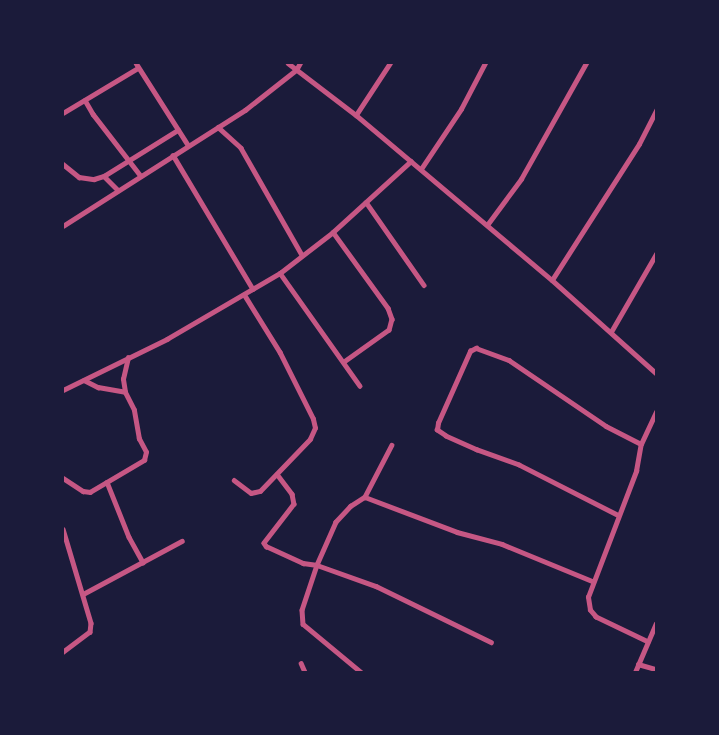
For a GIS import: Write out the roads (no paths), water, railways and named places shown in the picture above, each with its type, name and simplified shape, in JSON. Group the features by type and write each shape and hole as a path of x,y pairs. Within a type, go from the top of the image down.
{"street":[{"path":"288,63 421,169 552,280 656,373"},
{"path":"63,226 266,95 296,70 300,63"},
{"path":"356,115 390,63"},
{"path":"421,169 461,109 485,63"},
{"path":"487,225 521,179 586,63"},
{"path":"63,113 137,66 188,145"},
{"path":"86,100 93,114 141,176"},
{"path":"552,280 639,144 656,110"},
{"path":"218,127 241,148 302,255"},
{"path":"63,164 79,177 104,176 178,130"},
{"path":"173,155 253,289"},
{"path":"63,390 128,358 280,273 333,232 411,161"},
{"path":"104,176 118,190"},
{"path":"366,202 424,285"},
{"path":"333,232 388,308 392,319 388,330 344,362"},
{"path":"610,332 656,254"},
{"path":"280,273 360,386"},
{"path":"234,480 255,493 277,474 310,439 315,428 314,419 280,353 244,295"},
{"path":"617,515 564,490 519,465 447,436 437,430 438,423 470,351 476,348 509,360 606,426 641,444"},
{"path":"63,478 83,491 90,492 140,464 146,455 139,439 134,410 125,392 123,379 128,358"},
{"path":"84,380 98,387 125,392"},
{"path":"63,385 70,386"},
{"path":"648,642 596,618 588,604 592,580 636,471 641,444 656,412"},
{"path":"361,672 303,624 302,610 317,565 336,522 351,506 365,497 392,445"},
{"path":"277,474 292,494 294,504 264,543 266,546 303,563 317,565 376,586 491,642"},
{"path":"107,482 129,537 143,562"},
{"path":"365,497 457,532 511,548 592,580"},
{"path":"63,529 91,623 90,632 63,652"},
{"path":"83,594 182,541"},
{"path":"634,672 656,622"},
{"path":"301,663 305,672"},
{"path":"638,664 656,669"}]}
